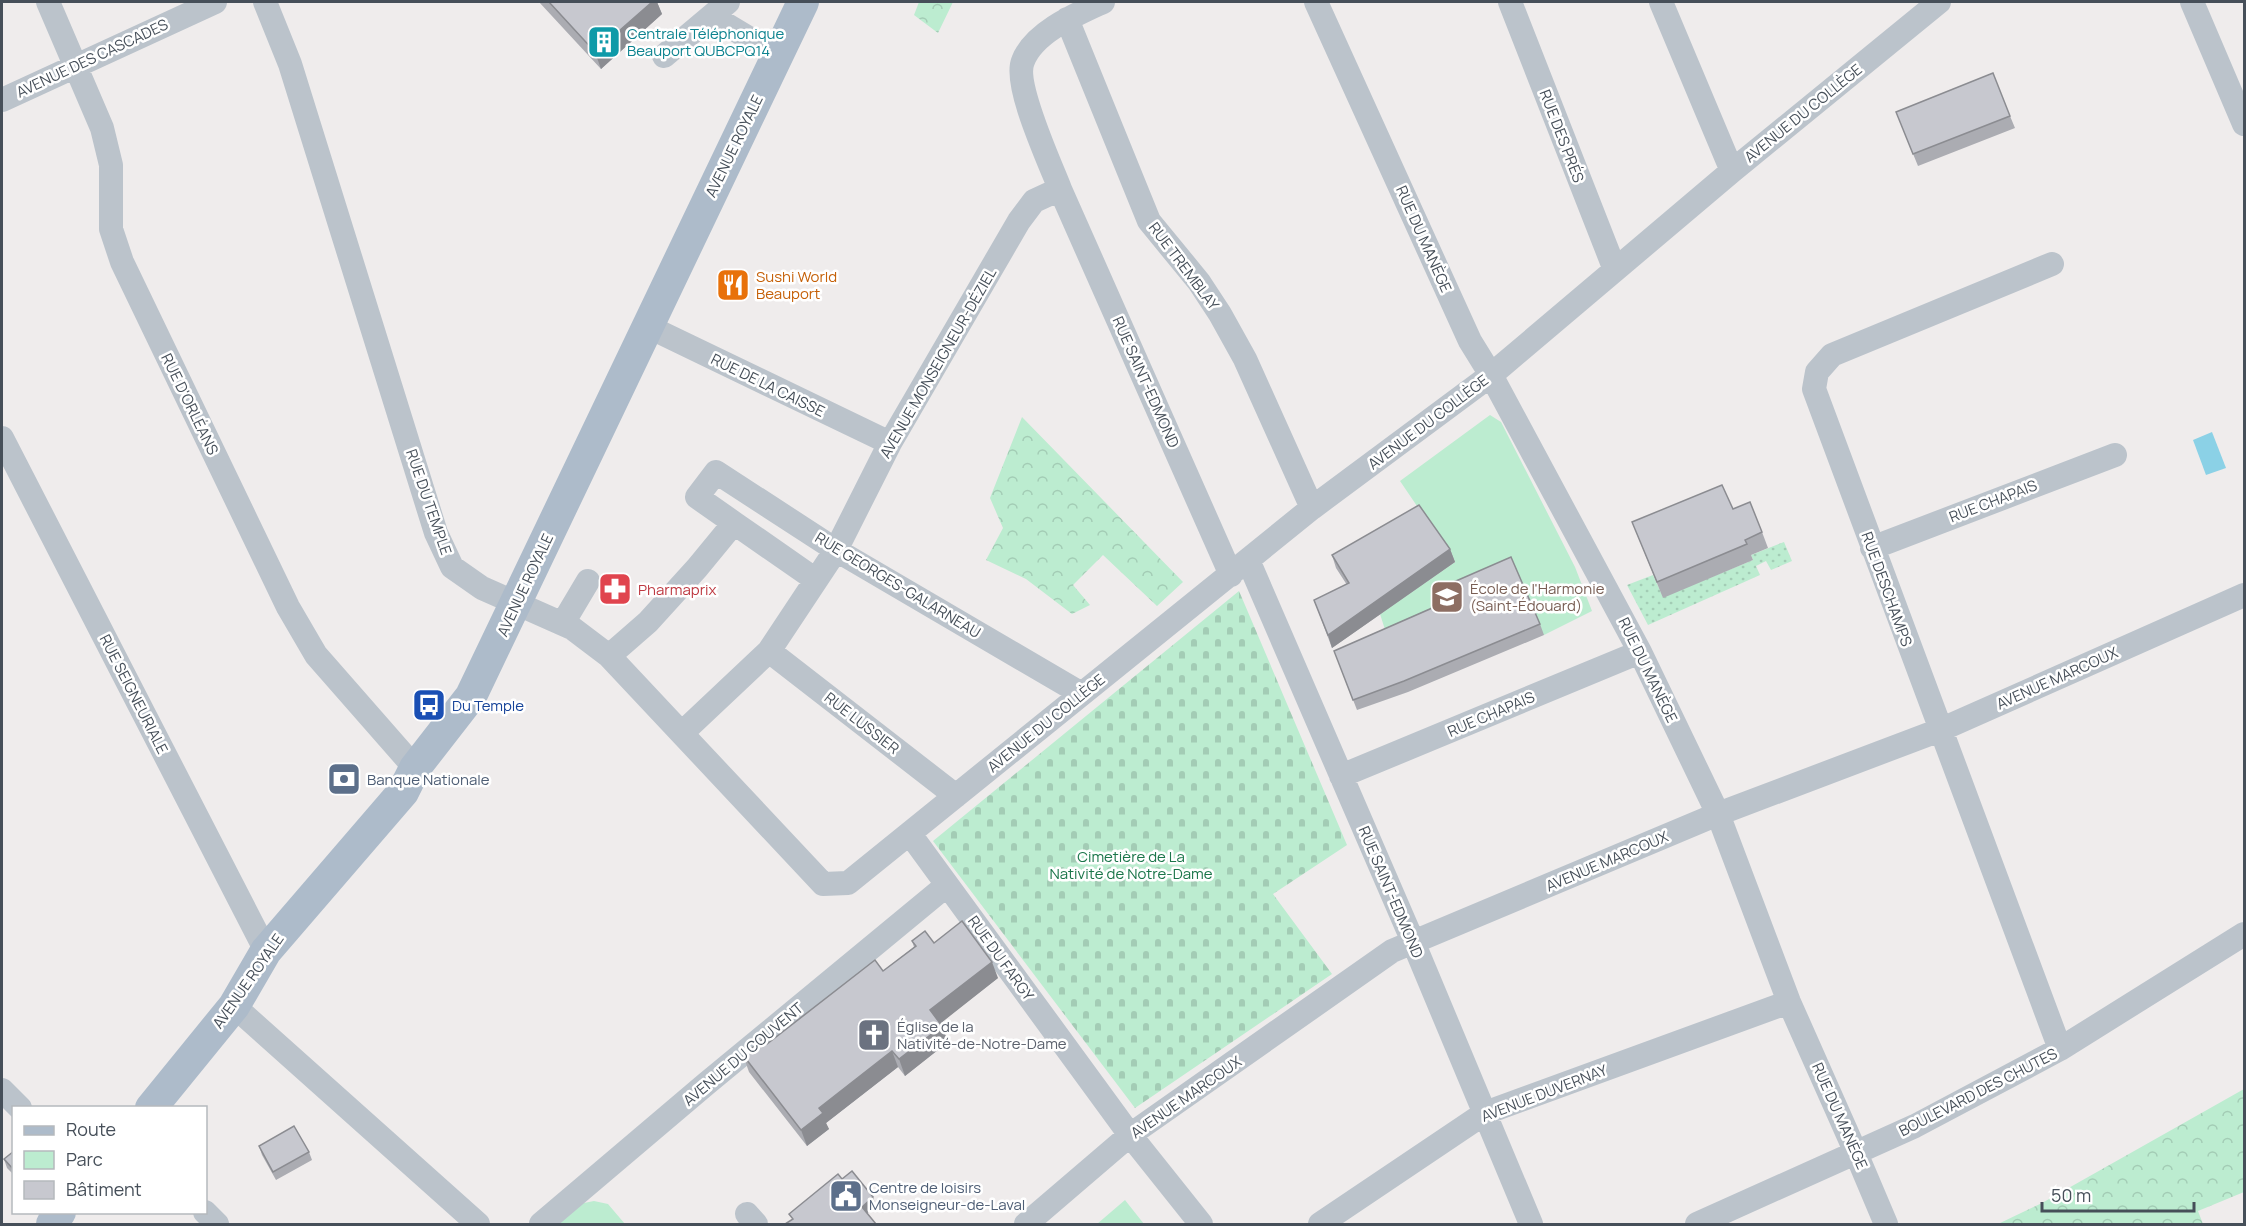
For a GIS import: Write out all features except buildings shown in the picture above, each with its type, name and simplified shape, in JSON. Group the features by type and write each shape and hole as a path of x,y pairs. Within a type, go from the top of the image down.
{"main road":[{"name":"AVENUE ROYALE","path":"152,1106 234,1006 266,951 403,792 415,768 471,696 803,2"}],"street":[{"name":"RUE D'ORLÉANS","path":"48,2 102,128 111,165 111,229 122,262 283,597 316,655 415,768"},
{"name":"AVENUE DES CASCADES","path":"2,100 215,2"},
{"name":"RUE DU TEMPLE","path":"265,2 290,64 436,533 452,567 482,588 563,623 609,656 823,884"},
{"path":"1060,189 1022,89 1022,62 1037,41 1067,19 1103,2"},
{"name":"RUE DU MANÈGE","path":"1316,2 1470,341 1491,375 1640,652 1718,814 1789,1002 1886,1224"},
{"name":"RUE DES PRÉS","path":"1510,2 1615,270"},
{"path":"1661,2 1732,171"},
{"name":"AVENUE DU COLLÈGE","path":"823,884 848,883 1312,508 1491,375 1732,171 1917,9 1939,2"},
{"path":"2192,2 2244,124"},
{"path":"664,56 720,8 777,55"},
{"name":"RUE TREMBLAY","path":"1067,19 1149,221 1199,282 1220,314 1245,359 1312,508"},
{"name":"AVENUE MONSEIGNEUR-DÉZIEL","path":"682,733 769,651 836,550 890,443 1019,221 1034,201 1060,189"},
{"name":"RUE SAINT-EDMOND","path":"1060,189 1341,776 1531,1224"},
{"name":"RUE DESCHAMPS","path":"2052,264 1832,355 1817,372 1814,389 2060,1049"},
{"name":"RUE DE LA CAISSE","path":"647,326 890,443"},
{"name":"RUE SEIGNEURIALE","path":"2,438 266,951"},
{"name":"RUE CHAPAIS","path":"1872,548 2115,455"},
{"name":"RUE GEORGES-GALARNEAU","path":"734,523 697,496 716,472 836,550 1082,694"},
{"path":"609,656 648,622 734,523 816,580"},
{"path":"563,623 588,581"},
{"name":"AVENUE MARCOUX","path":"1026,1224 1130,1136 1392,951 1414,944 1718,814 1940,730 2244,595"},
{"name":"RUE LUSSIER","path":"769,651 956,796"},
{"name":"RUE CHAPAIS","path":"1341,776 1640,652"},
{"name":"RUE DU FARGY","path":"910,834 1130,1136 1201,1224"},
{"name":"AVENUE DU COUVENT","path":"541,1224 947,885"},
{"name":"BOULEVARD DES CHUTES","path":"1697,1224 1915,1126 2060,1049 2244,934"},
{"name":"AVENUE DUVERNAY","path":"1320,1224 1485,1113 1789,1002"},
{"path":"234,1006 478,1224"},
{"path":"2,1090 19,1106"}],"green space":[{"path":"919,2 953,2 938,33 914,15"},
{"path":"1490,415 1501,422 1575,567 1592,611 1544,635 1437,602 1443,616 1397,667 1380,614 1455,562 1400,481"},
{"path":"1022,417 1183,582 1157,606 1103,555 1073,585 1090,605 1072,614 1026,579 986,560 1003,528 990,498"},
{"path":"1784,542 1792,561 1771,570 1766,561 1756,566 1760,575 1648,625 1627,585 1653,575 1663,597 1753,560 1751,555"},
{"name":"Cimetière de La Nativité de Notre-Dame","path":"1239,591 1347,845 1273,894 1332,974 1135,1108 933,841"},
{"path":"2244,1089 2244,1192 2198,1211 2203,1224 1998,1224 2042,1203"},
{"path":"1125,1200 1144,1224 1097,1224"},
{"path":"594,1201 608,1204 625,1224 555,1224 579,1204"}],"water":[{"path":"2212,432 2226,468 2206,475 2193,440"}],"place":[{"name":"Centrale Téléphonique Beauport QUBCPQ14","path":"604,42"},
{"name":"Sushi World Beauport","path":"733,285"},
{"name":"Pharmaprix","path":"615,589"},
{"name":"École de l'Harmonie (Saint-Édouard)","path":"1447,597"},
{"name":"Du Temple","path":"429,705"},
{"name":"Banque Nationale","path":"344,779"},
{"name":"Église de la Nativité-de-Notre-Dame","path":"874,1035"},
{"name":"Centre de loisirs Monseigneur-de-Laval","path":"846,1196"}]}
